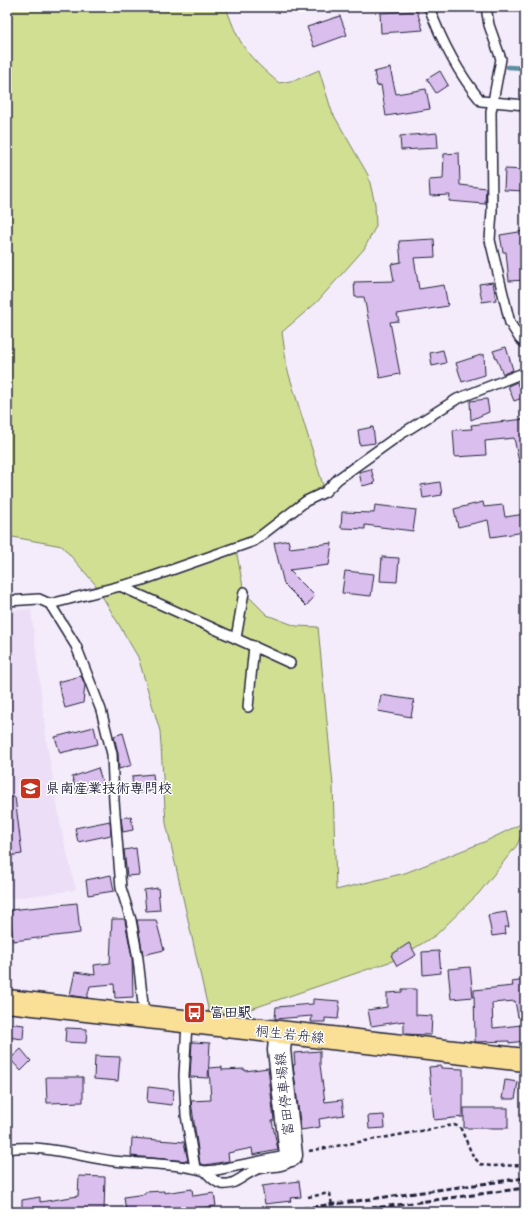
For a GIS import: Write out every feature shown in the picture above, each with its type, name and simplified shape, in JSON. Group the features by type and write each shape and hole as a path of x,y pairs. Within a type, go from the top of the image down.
{"main road":[{"name":"桐生岩舟線","path":"7,1002 525,1060"},
{"name":"富田停車場線","path":"281,1033 279,1050 291,1155"}],"lane":[{"path":"429,7 445,45 469,86 481,101 525,105"},
{"path":"486,7 489,25 501,59 491,112 492,210 490,240 510,323 520,339 525,343"},
{"path":"50,604 140,581 254,541 306,501 325,492 338,479 398,436 457,399 525,371"},
{"path":"120,586 290,663"},
{"path":"236,638 244,592"},
{"path":"7,601 39,599 50,604 76,646 101,710 112,754 121,888 131,920 138,960 143,1004 142,1018"},
{"path":"248,707 254,646"},
{"path":"187,1023 184,1076 186,1116 195,1168"},
{"path":"7,1149 24,1146 112,1160 195,1168 205,1171 291,1155 291,1161 286,1164 258,1169 236,1182 229,1184 215,1181 205,1171"}],"path":[{"path":"291,1155 454,1124 460,1127 473,1156 480,1164 491,1166 525,1165"},
{"path":"308,1197 330,1194 333,1212"}],"shaded area":[{"name":"県南産業技術専門校","path":"31,609 47,744 62,833 76,890 7,899 7,611"}],"green space":[{"path":"7,7 226,7 235,31 246,50 259,66 279,83 296,80 319,70 332,112 368,175 375,204 376,226 364,249 317,302 282,332 287,368 323,485 236,549 244,592 267,615 296,626 318,627 333,785 336,890 405,873 484,842 525,822 525,827 517,845 479,893 436,935 395,960 251,1009 210,1017 166,823 160,731 138,657 95,584 62,546 7,536"}],"building":[{"path":"417,11 423,30 381,33 380,13"},
{"path":"340,16 347,35 314,47 307,27"},
{"path":"390,68 396,94 426,89 430,109 386,116 381,85 377,86 374,72"},
{"path":"440,71 448,85 436,93 427,79"},
{"path":"437,133 438,148 401,150 400,136"},
{"path":"459,153 460,185 486,188 485,204 449,201 450,195 430,196 429,180 443,179 444,154"},
{"path":"505,169 525,170 525,191 504,190"},
{"path":"525,231 525,280 509,281 506,252 503,252 500,235"},
{"path":"434,239 435,257 414,258 419,289 444,285 448,306 397,314 399,321 390,322 400,374 380,378 364,297 355,297 354,282 394,281 391,264 401,262 399,241"},
{"path":"493,282 496,300 482,302 479,284"},
{"path":"506,347 513,370 503,374 493,351"},
{"path":"443,350 446,363 432,366 430,353"},
{"path":"484,354 485,375 462,382 456,363"},
{"path":"517,382 518,386 525,383 525,397 514,401 508,386"},
{"path":"487,399 489,412 471,420 470,401"},
{"path":"525,419 525,462 519,462 514,438 485,441 486,455 455,457 453,430 472,429 471,425"},
{"path":"373,427 375,443 360,445 358,430"},
{"path":"371,469 375,483 362,486 359,472"},
{"path":"440,482 442,495 423,498 421,485"},
{"path":"483,502 484,507 503,505 505,517 525,514 525,532 491,537 488,520 458,527 454,509"},
{"path":"375,505 416,510 413,531 365,525 365,529 341,528 342,512 374,513"},
{"path":"288,540 290,548 332,543 329,565 289,570 315,596 306,606 284,584 274,543"},
{"path":"382,557 399,558 397,582 380,581"},
{"path":"345,571 374,574 371,596 342,593"},
{"path":"81,676 85,685 83,703 65,708 58,682"},
{"path":"381,695 414,700 411,717 378,711"},
{"path":"94,727 98,744 60,753 55,737"},
{"path":"123,733 132,765 119,769 118,753 114,736"},
{"path":"98,768 103,784 77,792 72,777"},
{"path":"153,774 155,791 133,793 132,776"},
{"path":"7,797 15,797 22,854 7,856"},
{"path":"131,816 133,830 123,832 121,818"},
{"path":"110,821 111,835 78,842 75,828"},
{"path":"136,848 139,875 127,876 124,850"},
{"path":"111,875 114,891 88,895 86,880"},
{"path":"158,888 160,910 146,911 144,890"},
{"path":"77,903 80,933 13,941 10,910"},
{"path":"506,912 509,927 505,927 506,934 492,936 488,915"},
{"path":"112,919 125,919 132,958 133,997 115,998 114,984 90,986 87,998 70,995 75,972 95,975 94,965 110,963"},
{"path":"137,920 156,920 164,950 143,955"},
{"path":"409,943 416,955 397,966 391,955"},
{"path":"439,951 441,973 423,975 422,952"},
{"path":"470,967 473,997 451,999 448,969"},
{"path":"525,980 525,1017 518,1017 515,1001 492,1003 493,1028 522,1025 524,1041 509,1043 509,1041 475,1042 474,990 513,986 512,982"},
{"path":"402,989 416,989 416,1015 432,1016 431,1035 404,1034 404,1021 371,1026 368,1010 387,1007 387,993 402,992"},
{"path":"313,999 340,1001 338,1019 325,1018 325,1022 311,1022 312,1016 275,1019 276,1007 313,1004"},
{"path":"7,1023 24,1025 23,1039 7,1037"},
{"path":"66,1028 87,1029 86,1043 65,1042"},
{"path":"192,1042 210,1043 208,1078 190,1077"},
{"path":"21,1049 31,1061 21,1071 10,1059"},
{"path":"320,1051 320,1065 325,1102 342,1100 344,1115 319,1119 320,1127 301,1130 293,1065 295,1065 294,1053"},
{"path":"95,1056 120,1057 118,1081 94,1079"},
{"path":"441,1066 441,1068 463,1069 463,1117 434,1120 429,1067"},
{"path":"222,1067 222,1070 245,1069 245,1071 268,1068 274,1120 272,1121 278,1150 253,1155 252,1148 228,1153 229,1161 205,1165 200,1164 191,1101 211,1100 209,1068"},
{"path":"46,1077 83,1077 83,1102 47,1103"},
{"path":"505,1080 518,1082 515,1099 502,1099"},
{"path":"148,1087 174,1090 172,1105 147,1102"},
{"path":"464,1108 508,1108 508,1128 464,1128"},
{"path":"384,1115 385,1128 369,1129 368,1116"},
{"path":"132,1138 184,1142 188,1161 131,1156"},
{"path":"79,1176 105,1177 104,1212 22,1212 22,1200 40,1197 40,1202 78,1196"},
{"path":"299,1181 301,1197 290,1198 291,1201 265,1204 262,1186"},
{"path":"192,1189 193,1196 214,1193 216,1206 165,1212 126,1212 124,1197 145,1194 145,1192 164,1191 164,1193"}],"waterway":[{"path":"508,67 525,68"}],"railway":[{"path":"276,1212 525,1178"},
{"path":"344,1212 525,1188"}],"place":[{"name":"県南産業技術専門校","path":"31,788"},
{"name":"富田駅","path":"194,1012"}]}
